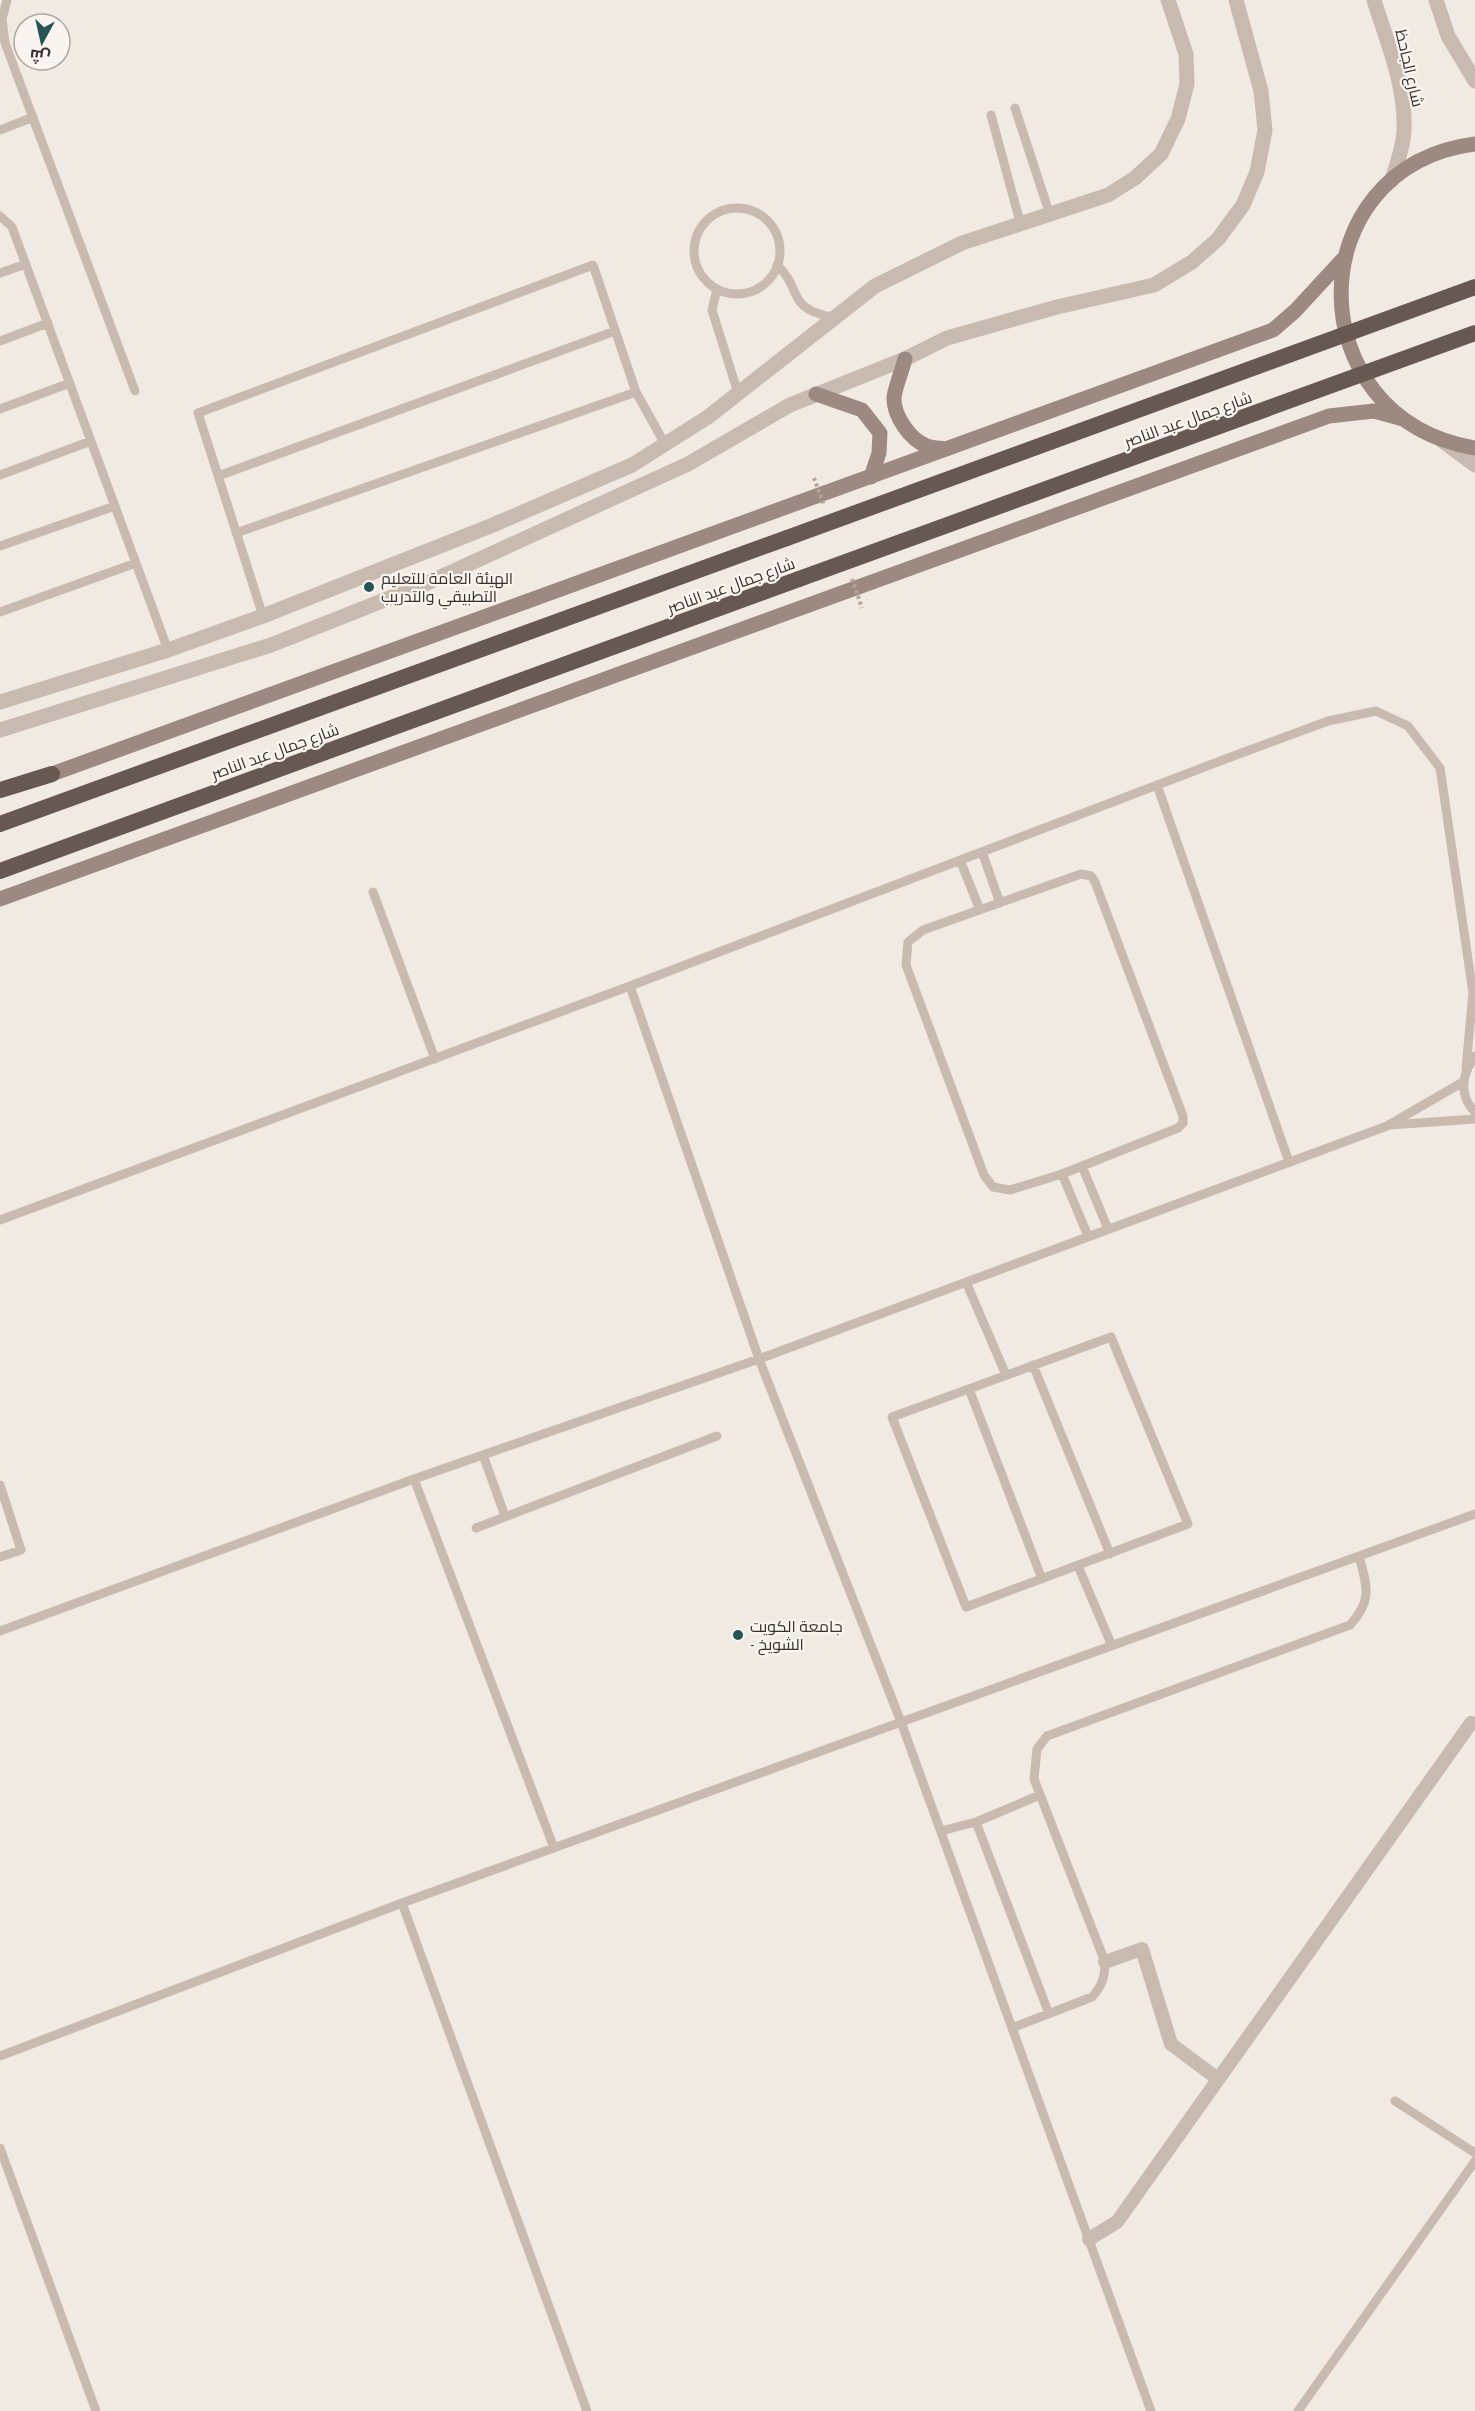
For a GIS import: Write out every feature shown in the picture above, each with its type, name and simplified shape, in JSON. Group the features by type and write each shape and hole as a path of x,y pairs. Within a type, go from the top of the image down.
{"highway":[{"name":"شارع جمال عبد الناصر","path":"0,824 1475,287"},
{"name":"شارع جمال عبد الناصر","path":"0,870 1475,333"},
{"path":"0,791 52,774"}],"main road":[{"path":"1403,420 1370,387 1349,347 1343,327 1340,302 1345,257 1360,219 1376,196 1392,180 1435,154 1475,144"},
{"path":"52,774 1273,330 1345,257"},
{"path":"905,359 894,396 900,419 911,435 919,441 927,446 946,449"},
{"path":"816,394 862,410 880,433 879,453 871,477"},
{"path":"0,899 1329,416 1374,411 1403,420 1440,439 1475,448"}],"street":[{"path":"0,702 168,650 263,616 493,525 632,465 666,446 708,417 874,286 962,243 1020,222 1050,215 1108,195 1135,178 1161,154 1178,118 1187,84 1186,54 1168,0"},
{"path":"0,730 271,645 426,584 688,464 790,405 905,359 947,338 1057,307 1154,285 1192,262 1218,239 1243,205 1257,172 1264,130 1261,91 1236,0"},
{"name":"شارع الجاحظ","path":"1374,0 1395,69 1403,113 1401,150 1392,180"},
{"path":"1436,0 1448,36 1475,81"},
{"path":"1440,439 1475,465"},
{"path":"1089,2239 1117,2222 1471,1723"},
{"path":"1105,1962 1142,1949 1171,2044 1218,2079"}],"lane":[{"path":"7,0 2,19 2,31 135,391"},
{"path":"1015,108 1050,215"},
{"path":"991,115 1020,222"},
{"path":"0,130 33,117"},
{"path":"746,208 767,220 774,229 779,241 780,253 777,265 772,276 753,291 728,293 717,289 699,272 694,248 696,236 711,216 721,211 746,208"},
{"path":"0,216 12,227 168,650"},
{"path":"0,273 26,264"},
{"path":"263,616 198,413 594,265 636,392 666,446"},
{"path":"777,265 785,272 794,296 804,308 818,315 832,317"},
{"path":"717,289 712,310 714,321 738,393"},
{"path":"0,341 48,323"},
{"path":"218,476 615,331"},
{"path":"0,409 70,383"},
{"path":"236,533 636,392"},
{"path":"0,475 91,441"},
{"path":"0,546 115,506"},
{"path":"0,612 136,563"},
{"path":"0,1220 630,986 1328,721 1376,711 1408,726 1440,768 1474,994 1463,1082 1465,1097 1475,1112"},
{"path":"1157,785 1289,1162"},
{"path":"982,852 1000,903"},
{"path":"960,860 980,910"},
{"path":"1081,874 1091,876 1183,1116 1183,1123 1178,1128 1062,1174 1010,1190 993,1187 980,1164 906,965 908,942 923,930 980,910 1081,874"},
{"path":"374,892 435,1059"},
{"path":"630,986 759,1359 901,1722 1151,2411"},
{"path":"1466,1068 1475,1056"},
{"path":"0,1631 414,1479 759,1359 1387,1126 1463,1082"},
{"path":"1387,1126 1475,1119"},
{"path":"1082,1166 1108,1229"},
{"path":"1062,1174 1088,1236"},
{"path":"966,1282 1006,1376"},
{"path":"1111,1337 1188,1524 966,1607 892,1417 1033,1365 1111,1337"},
{"path":"1033,1365 1110,1554"},
{"path":"969,1389 1042,1579"},
{"path":"476,1528 717,1437"},
{"path":"483,1455 505,1516"},
{"path":"414,1479 554,1848"},
{"path":"0,1485 21,1550 0,1557"},
{"path":"0,2056 554,1848 1475,1514"},
{"path":"1012,2028 1092,1997 1101,1987 1105,1975 1105,1962 1034,1779 1037,1749 1047,1736 1350,1625 1363,1611 1368,1594 1359,1556"},
{"path":"1078,1566 1112,1646"},
{"path":"941,1831 976,1822 1040,1795"},
{"path":"976,1822 1048,2014"},
{"path":"402,1904 587,2411"},
{"path":"1395,2100 1475,2153"},
{"path":"0,2148 96,2411"},
{"path":"1298,2411 1475,2161"}],"place":[{"name":"الهيئة العامة للتعليم التطبيقي والتدريب","path":"369,587"},
{"name":"جامعة الكويت - الشويخ","path":"738,1635"}]}
